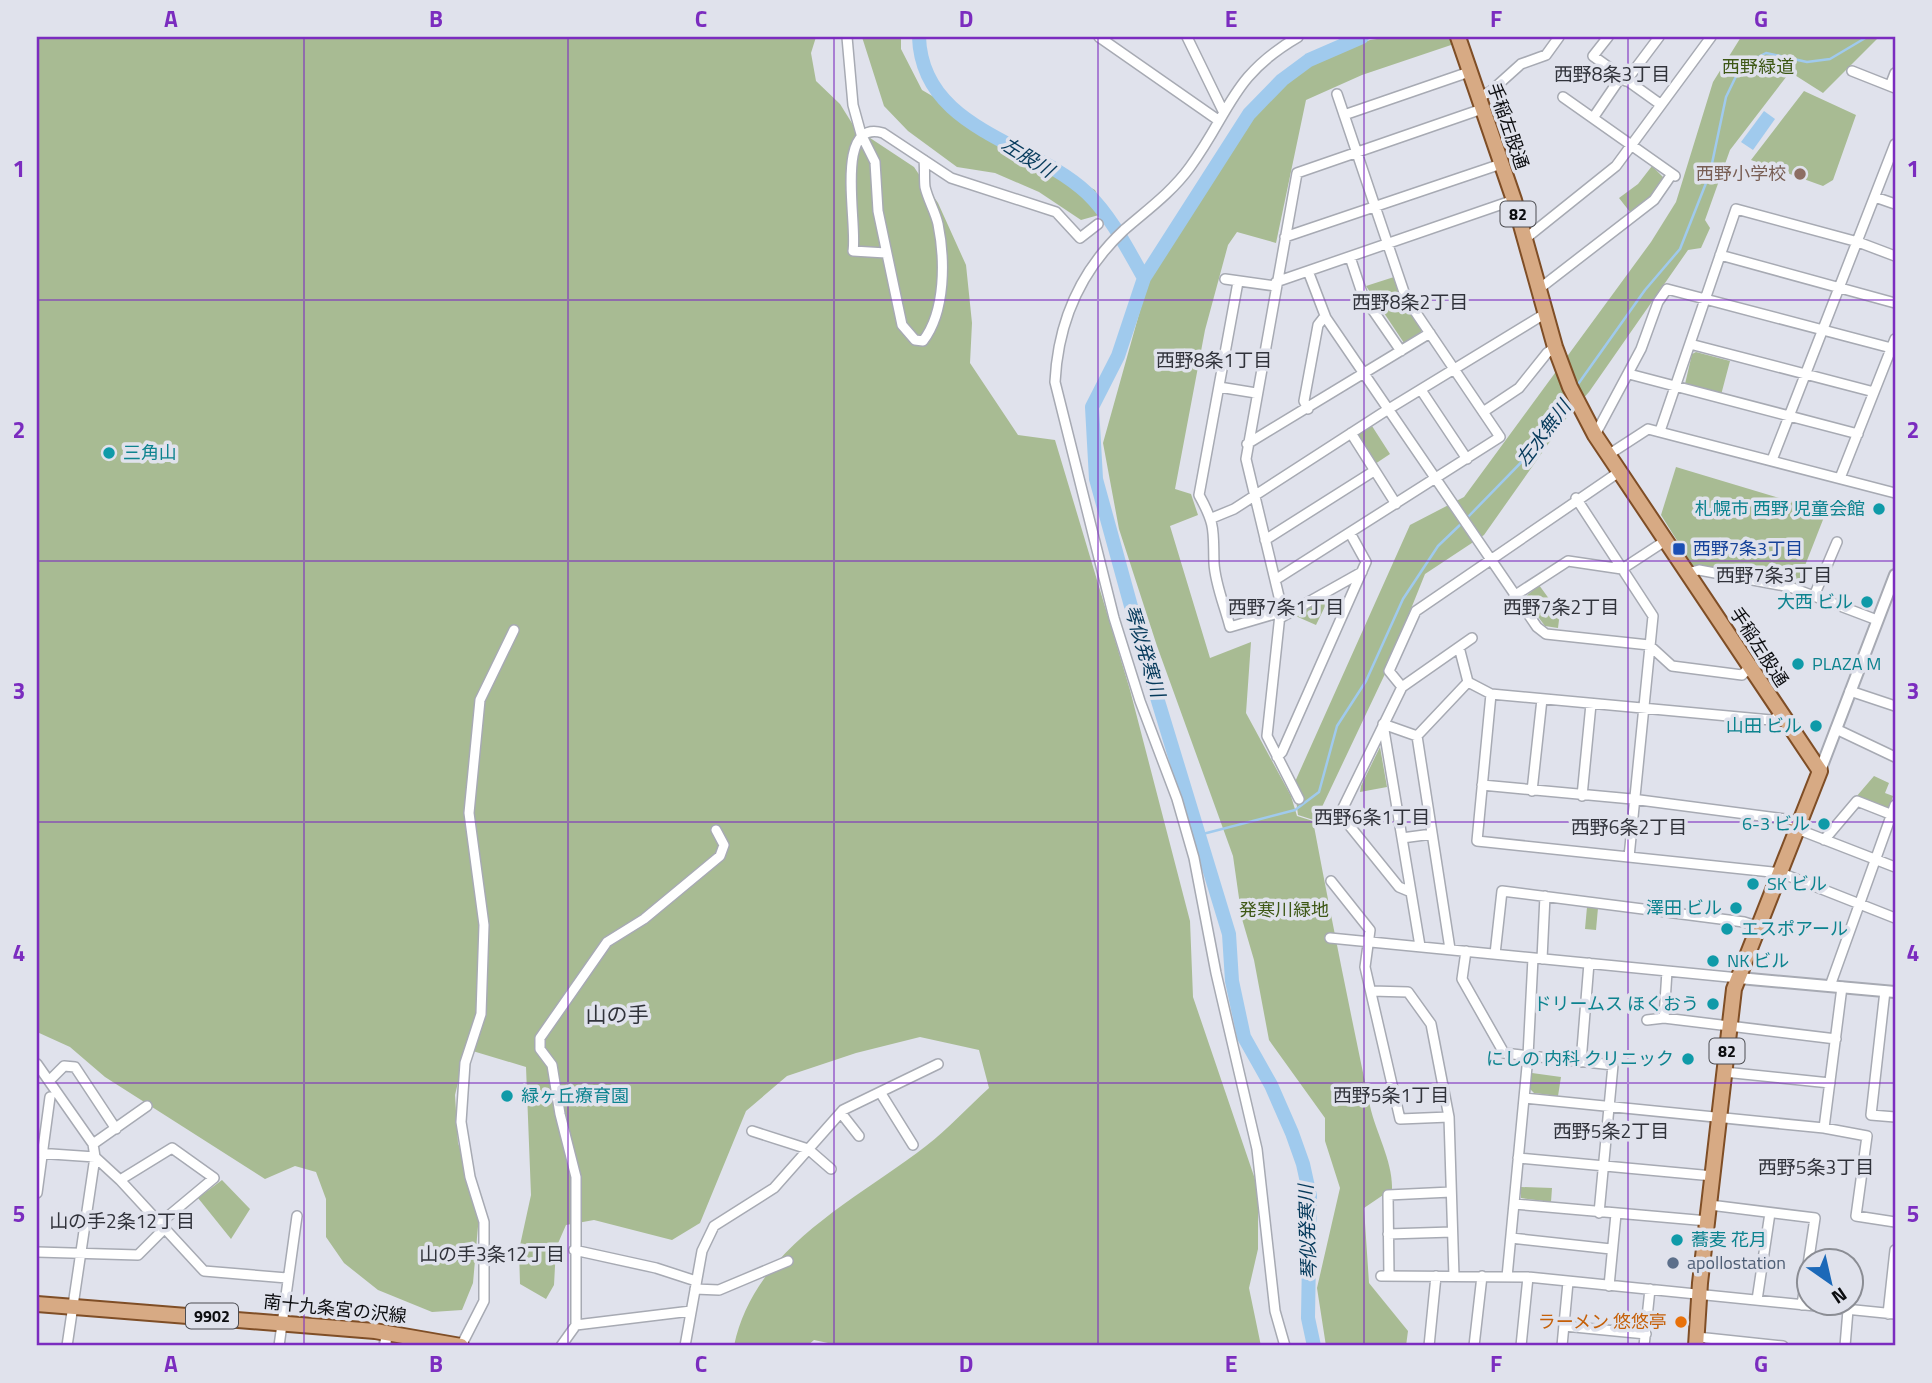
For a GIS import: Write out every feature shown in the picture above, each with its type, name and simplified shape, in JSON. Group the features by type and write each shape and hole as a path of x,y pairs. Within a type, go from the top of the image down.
{"main road":[{"name":"手稲左股通","path":"1459,40 1514,200 1555,347 1572,392 1619,472 1780,716 1820,771"},
{"name":"82","path":"1697,1341 1734,989 1820,771"},
{"name":"南十九条宮の沢線","path":"37,1304 284,1322 386,1339 461,1346"}],"street":[{"path":"847,37 853,105 861,134 875,162 878,211 902,325 915,340 923,341 938,309 942,262 938,223 925,187 924,160"},
{"path":"1099,37 1221,115"},
{"path":"1285,1346 1275,1311 1257,1149 1216,973 1194,858 1114,618 1058,403 1056,363 1064,322 1080,285 1107,248 1178,183 1255,66 1298,37"},
{"path":"1299,799 1266,736 1281,615 1246,459 1297,173 1480,103 1521,64 1546,55 1559,37"},
{"path":"1608,37 1593,56 1660,104"},
{"path":"1593,118 1659,37"},
{"path":"1525,239 1616,166 1711,37"},
{"path":"1193,39 1221,115"},
{"path":"1852,71 1893,87 1895,73"},
{"path":"1344,115 1469,72"},
{"path":"1275,580 1500,437 1406,299 1337,94"},
{"path":"1539,289 1654,200 1674,175 1563,97"},
{"path":"886,253 853,251 856,236 850,184 856,143 861,134 871,129 883,133 951,178 1056,212 1080,237 1098,224"},
{"path":"1772,460 1894,150"},
{"path":"1285,237 1501,164"},
{"path":"1875,197 1895,204"},
{"path":"1225,279 1276,284 1514,200"},
{"path":"1660,431 1736,209 1858,242 1895,256"},
{"path":"1720,255 1841,286 1895,303"},
{"path":"1350,257 1363,296 1401,351"},
{"path":"1308,271 1325,316 1488,560 1537,627 1546,634 1649,645 1672,666 1742,675 1749,668"},
{"path":"1238,282 1199,495 1212,518 1216,540 1214,564 1230,627 1281,615 1362,572"},
{"path":"1595,435 1629,374 1658,302 1667,289 1824,330 1894,345 1840,478"},
{"path":"1212,518 1234,509 1350,433 1546,313"},
{"path":"1307,409 1304,401 1318,325 1325,316"},
{"path":"1247,444 1430,333"},
{"path":"1690,344 1874,392"},
{"path":"1483,412 1519,388 1555,347"},
{"path":"1629,374 1858,434"},
{"path":"1219,387 1256,393"},
{"path":"1421,390 1466,458"},
{"path":"1608,455 1648,429 1895,493"},
{"path":"1350,433 1396,504"},
{"path":"1265,540 1374,471"},
{"path":"1402,687 1390,671 1416,611 1576,498 1619,472"},
{"path":"1576,498 1653,616 1632,799 1629,857"},
{"path":"1278,757 1366,562 1350,533"},
{"path":"1514,596 1568,561 1622,569 1665,541"},
{"path":"1814,596 1837,542"},
{"path":"1687,573 1699,570 1777,584 1877,620"},
{"path":"1820,771 1895,575"},
{"path":"461,1346 484,1301 485,1222 470,1177 461,1122 465,1063 481,1014 484,925 469,813 481,700 513,630"},
{"path":"1411,892 1399,887 1340,814 1402,687 1472,638"},
{"path":"1459,647 1468,682 1491,694 1771,720 1780,716"},
{"path":"1417,736 1468,682"},
{"path":"1850,691 1895,706"},
{"path":"1491,694 1477,841 1781,873 1895,918"},
{"path":"1532,791 1542,699"},
{"path":"1582,796 1591,704"},
{"path":"1383,724 1417,736"},
{"path":"1383,724 1420,946"},
{"path":"1836,729 1895,757"},
{"path":"1417,736 1450,949"},
{"path":"1482,785 1632,799 1798,825 1825,840 1895,867"},
{"path":"1824,1128 1836,1039 1836,986 1859,904 1894,812 1857,801 1825,840"},
{"path":"561,1346 576,1325 576,1177 559,1114 552,1065 540,1049 540,1038 607,942 644,919 720,856 724,845 716,830"},
{"path":"1402,838 1432,834"},
{"path":"1331,881 1370,930 1365,967 1399,1119 1449,1117"},
{"path":"1495,954 1502,891 1744,922 1757,926"},
{"path":"1507,1276 1545,896"},
{"path":"1330,938 1890,992 1871,1115 1895,1118"},
{"path":"1466,951 1462,979 1504,1053 1613,1065 1599,1213"},
{"path":"1581,1062 1589,964"},
{"path":"1664,1018 1667,971"},
{"path":"1371,991 1408,992 1431,1024 1449,1117 1454,1276"},
{"path":"1647,1020 1664,1018 1836,1039"},
{"path":"37,1064 93,1144 95,1157 67,1346"},
{"path":"685,1346 702,1251 714,1226 774,1188 841,1112 938,1064"},
{"path":"49,1082 64,1066 75,1067 116,1129"},
{"path":"1724,1072 1830,1083"},
{"path":"880,1092 913,1145"},
{"path":"37,1193 40,1153 50,1097"},
{"path":"1524,1098 1824,1128 1867,1136 1856,1216 1895,1222"},
{"path":"93,1144 147,1106"},
{"path":"841,1112 859,1136"},
{"path":"752,1131 808,1149 831,1169"},
{"path":"37,1252 138,1255 162,1226 214,1178 172,1148 120,1180"},
{"path":"40,1153 95,1157 120,1180 204,1271 287,1279"},
{"path":"1518,1158 1713,1176"},
{"path":"1451,1192 1388,1195 1385,1276 1528,1277 1796,1304"},
{"path":"1514,1204 1708,1222"},
{"path":"1710,1205 1815,1218 1811,1246"},
{"path":"1757,1300 1770,1213"},
{"path":"1609,1286 1616,1214"},
{"path":"279,1346 297,1216"},
{"path":"1388,1234 1452,1232"},
{"path":"1511,1238 1611,1249"},
{"path":"574,1250 656,1268 696,1285 719,1290 788,1261"},
{"path":"1866,1312 1892,1314 1895,1251"},
{"path":"1429,1346 1436,1276"},
{"path":"1474,1346 1482,1276"},
{"path":"1521,1346 1528,1277"},
{"path":"1562,1346 1568,1282"},
{"path":"1644,1346 1650,1289"},
{"path":"576,1325 691,1311"},
{"path":"1845,1346 1848,1316"},
{"path":"1564,1326 1646,1334"},
{"path":"1697,1341 1783,1346"}],"green space":[{"path":"37,37 816,37 811,53 816,81 840,104 855,128 914,167 938,203 966,265 972,323 970,363 1018,435 1055,440 1130,690 1190,921 1193,997 1258,1188 1258,1249 1249,1288 1261,1346 842,1346 814,1340 807,1346 734,1346 745,1312 762,1281 784,1254 838,1208 934,1139 989,1088 979,1050 920,1037 856,1053 787,1076 746,1111 700,1223 672,1240 594,1220 566,1225 556,1248 554,1285 546,1299 520,1284 519,1250 531,1195 526,1067 466,1049 455,1095 458,1143 480,1204 473,1283 462,1310 432,1312 378,1290 344,1263 326,1237 326,1199 316,1172 295,1166 265,1179 105,1077 70,1047 37,1032"},
{"path":"862,37 901,37 901,49 922,90 980,124 1014,153 1056,169 1095,190 1106,213 1081,220 1039,192 995,173 957,167 908,131 884,106"},
{"name":"発寒川緑地","path":"1391,37 1450,37 1454,44 1362,75 1306,100 1276,243 1237,232 1228,245 1205,330 1175,489 1191,494 1198,515 1170,526 1210,658 1251,642 1246,713 1291,796 1297,816 1313,821 1370,1106 1390,1168 1392,1189 1364,1208 1369,1283 1408,1331 1406,1346 1326,1346 1317,1288 1340,1188 1325,1141 1325,1118 1269,1040 1254,960 1242,919 1233,856 1157,646 1119,529 1103,443 1148,282 1250,118 1312,61 1370,40"},
{"name":"西野緑道","path":"1741,37 1879,37 1823,93 1790,72 1730,150 1705,220 1710,228 1701,248 1688,250 1589,392 1570,413 1484,535 1425,574 1384,676 1322,807 1326,824 1298,815 1294,784 1410,525 1464,497 1651,242 1676,202 1713,82"},
{"path":"1804,91 1856,115 1833,180 1823,186 1751,160"},
{"path":"1652,166 1665,179 1652,196 1630,212 1619,198 1638,184"},
{"path":"1394,277 1401,299 1421,327 1421,332 1404,343 1366,286"},
{"path":"1696,352 1730,361 1721,395 1685,384 1692,354"},
{"path":"1372,426 1390,454 1375,464 1358,435"},
{"path":"1676,467 1826,512 1797,586 1693,566 1661,515"},
{"path":"1539,585 1555,607 1562,596 1558,628 1545,626 1524,598"},
{"path":"1332,592 1316,625 1291,614"},
{"path":"1380,747 1387,787 1360,792 1361,786"},
{"path":"1874,776 1889,783 1885,793 1893,796 1889,809 1856,797"},
{"path":"1587,907 1598,908 1596,930 1585,929"},
{"path":"1532,1073 1561,1077 1558,1096 1534,1093 1530,1089"},
{"path":"222,1180 250,1209 231,1239 198,1198"},
{"path":"1521,1187 1552,1188 1551,1202 1521,1198"}],"water":[{"path":"1764,111 1775,119 1753,150 1741,142"}],"waterway":[{"name":"左股川","path":"919,37 925,68 939,93 959,114 1064,175 1087,193 1111,223 1144,278"},
{"name":"琴似発寒川","path":"1314,1346 1308,1318 1310,1196 1303,1164 1271,1085 1244,1037 1232,981 1229,934 1148,668 1096,479 1092,407 1118,356 1144,278 1249,114 1282,80 1309,60 1362,37"},
{"name":"左水無川","path":"1576,387 1645,290 1680,249 1710,173 1726,97 1741,66 1766,53 1807,62 1830,59 1867,37"},
{"name":"左水無川","path":"1467,518 1539,444 1568,398"},
{"name":"左水無川","path":"1199,835 1295,810 1319,792 1337,726 1366,681 1403,599 1438,546 1462,523"}],"place":[{"name":"西野小学校","path":"1800,174"},
{"name":"三角山","path":"109,453"},
{"name":"札幌市 西野 児童会館","path":"1879,509"},
{"name":"西野7条3丁目","path":"1679,549"},
{"name":"大西 ビル","path":"1867,602"},
{"name":"PLAZA M","path":"1798,664"},
{"name":"山田 ビル","path":"1816,726"},
{"name":"6-3 ビル","path":"1824,824"},
{"name":"SK ビル","path":"1753,884"},
{"name":"澤田 ビル","path":"1736,908"},
{"name":"エスポアール","path":"1727,929"},
{"name":"NK ビル","path":"1713,961"},
{"name":"ドリームス ほくおう","path":"1713,1004"},
{"name":"にしの 内科 クリニック","path":"1688,1059"},
{"name":"緑ヶ丘療育園","path":"507,1096"},
{"name":"蕎麦 花月","path":"1677,1240"},
{"name":"apollostation","path":"1673,1263"},
{"name":"ラーメン 悠悠亭","path":"1681,1322"}],"district":[{"name":"西野8条3丁目","path":"1612,74"},
{"name":"西野8条2丁目","path":"1410,302"},
{"name":"西野8条1丁目","path":"1214,360"},
{"name":"西野7条3丁目","path":"1774,575"},
{"name":"西野7条1丁目","path":"1286,607"},
{"name":"西野7条2丁目","path":"1561,607"},
{"name":"西野6条1丁目","path":"1372,817"},
{"name":"西野6条2丁目","path":"1629,827"},
{"name":"山の手","path":"617,1015"},
{"name":"西野5条1丁目","path":"1391,1095"},
{"name":"西野5条2丁目","path":"1611,1131"},
{"name":"西野5条3丁目","path":"1816,1167"},
{"name":"山の手2条12丁目","path":"122,1221"},
{"name":"山の手3条12丁目","path":"492,1254"}]}
